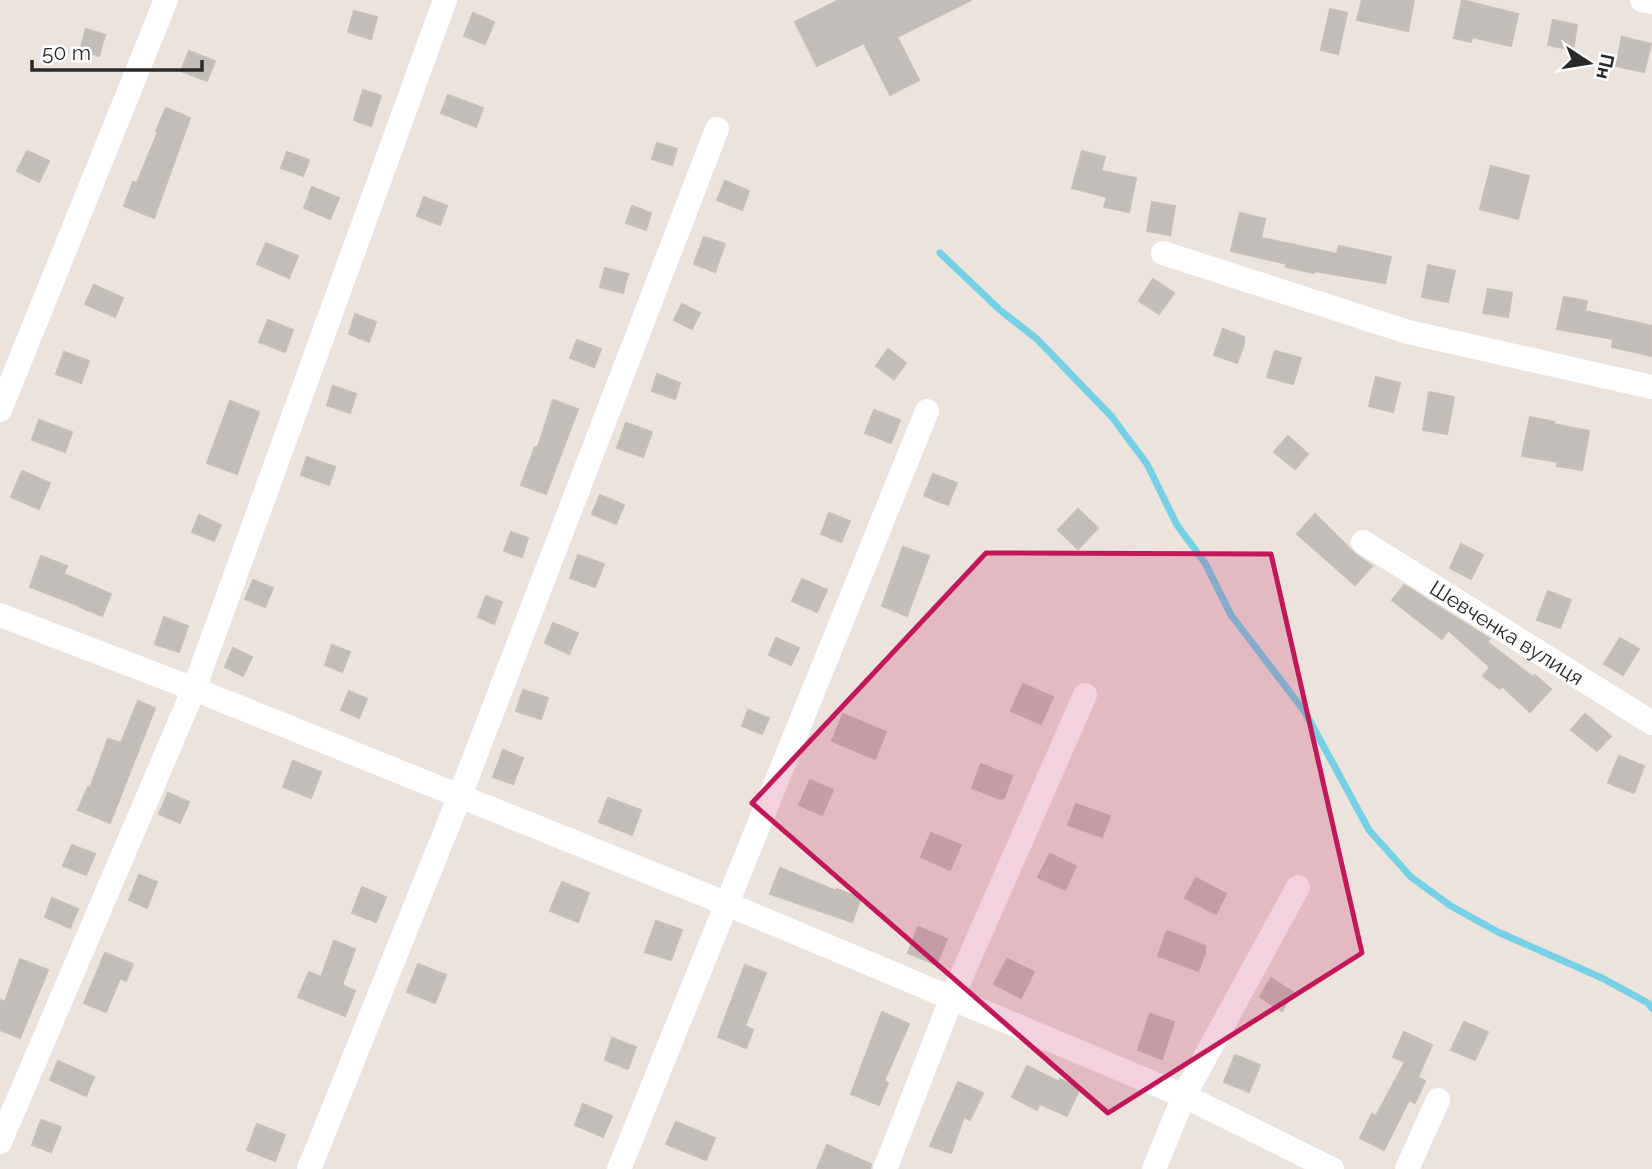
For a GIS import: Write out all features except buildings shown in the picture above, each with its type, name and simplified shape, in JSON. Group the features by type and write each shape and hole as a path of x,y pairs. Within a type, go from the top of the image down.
{"street":[{"path":"0,410 166,0"},
{"path":"0,1142 194,689 445,0"},
{"path":"1642,0 1652,2"},
{"path":"309,1169 459,798 717,129"},
{"path":"1163,253 1408,332 1652,387"},
{"path":"619,1169 927,411"},
{"name":"Шевченка вулиця","path":"1363,542 1652,723"},
{"path":"0,615 194,689 725,904 1184,1096 1332,1169"},
{"path":"885,1169 951,1000 1085,695"},
{"path":"1154,1169 1184,1096 1298,887"},
{"path":"1407,1169 1438,1101"}],"highlighted area":[{"path":"986,553 1271,554 1362,953 1108,1113 752,803"}],"waterway":[{"path":"940,253 1000,310 1037,339 1112,417 1147,464 1177,525 1205,563 1231,615 1305,712 1369,830 1411,877 1451,906 1498,932 1602,978 1648,1003 1652,1008"}]}
